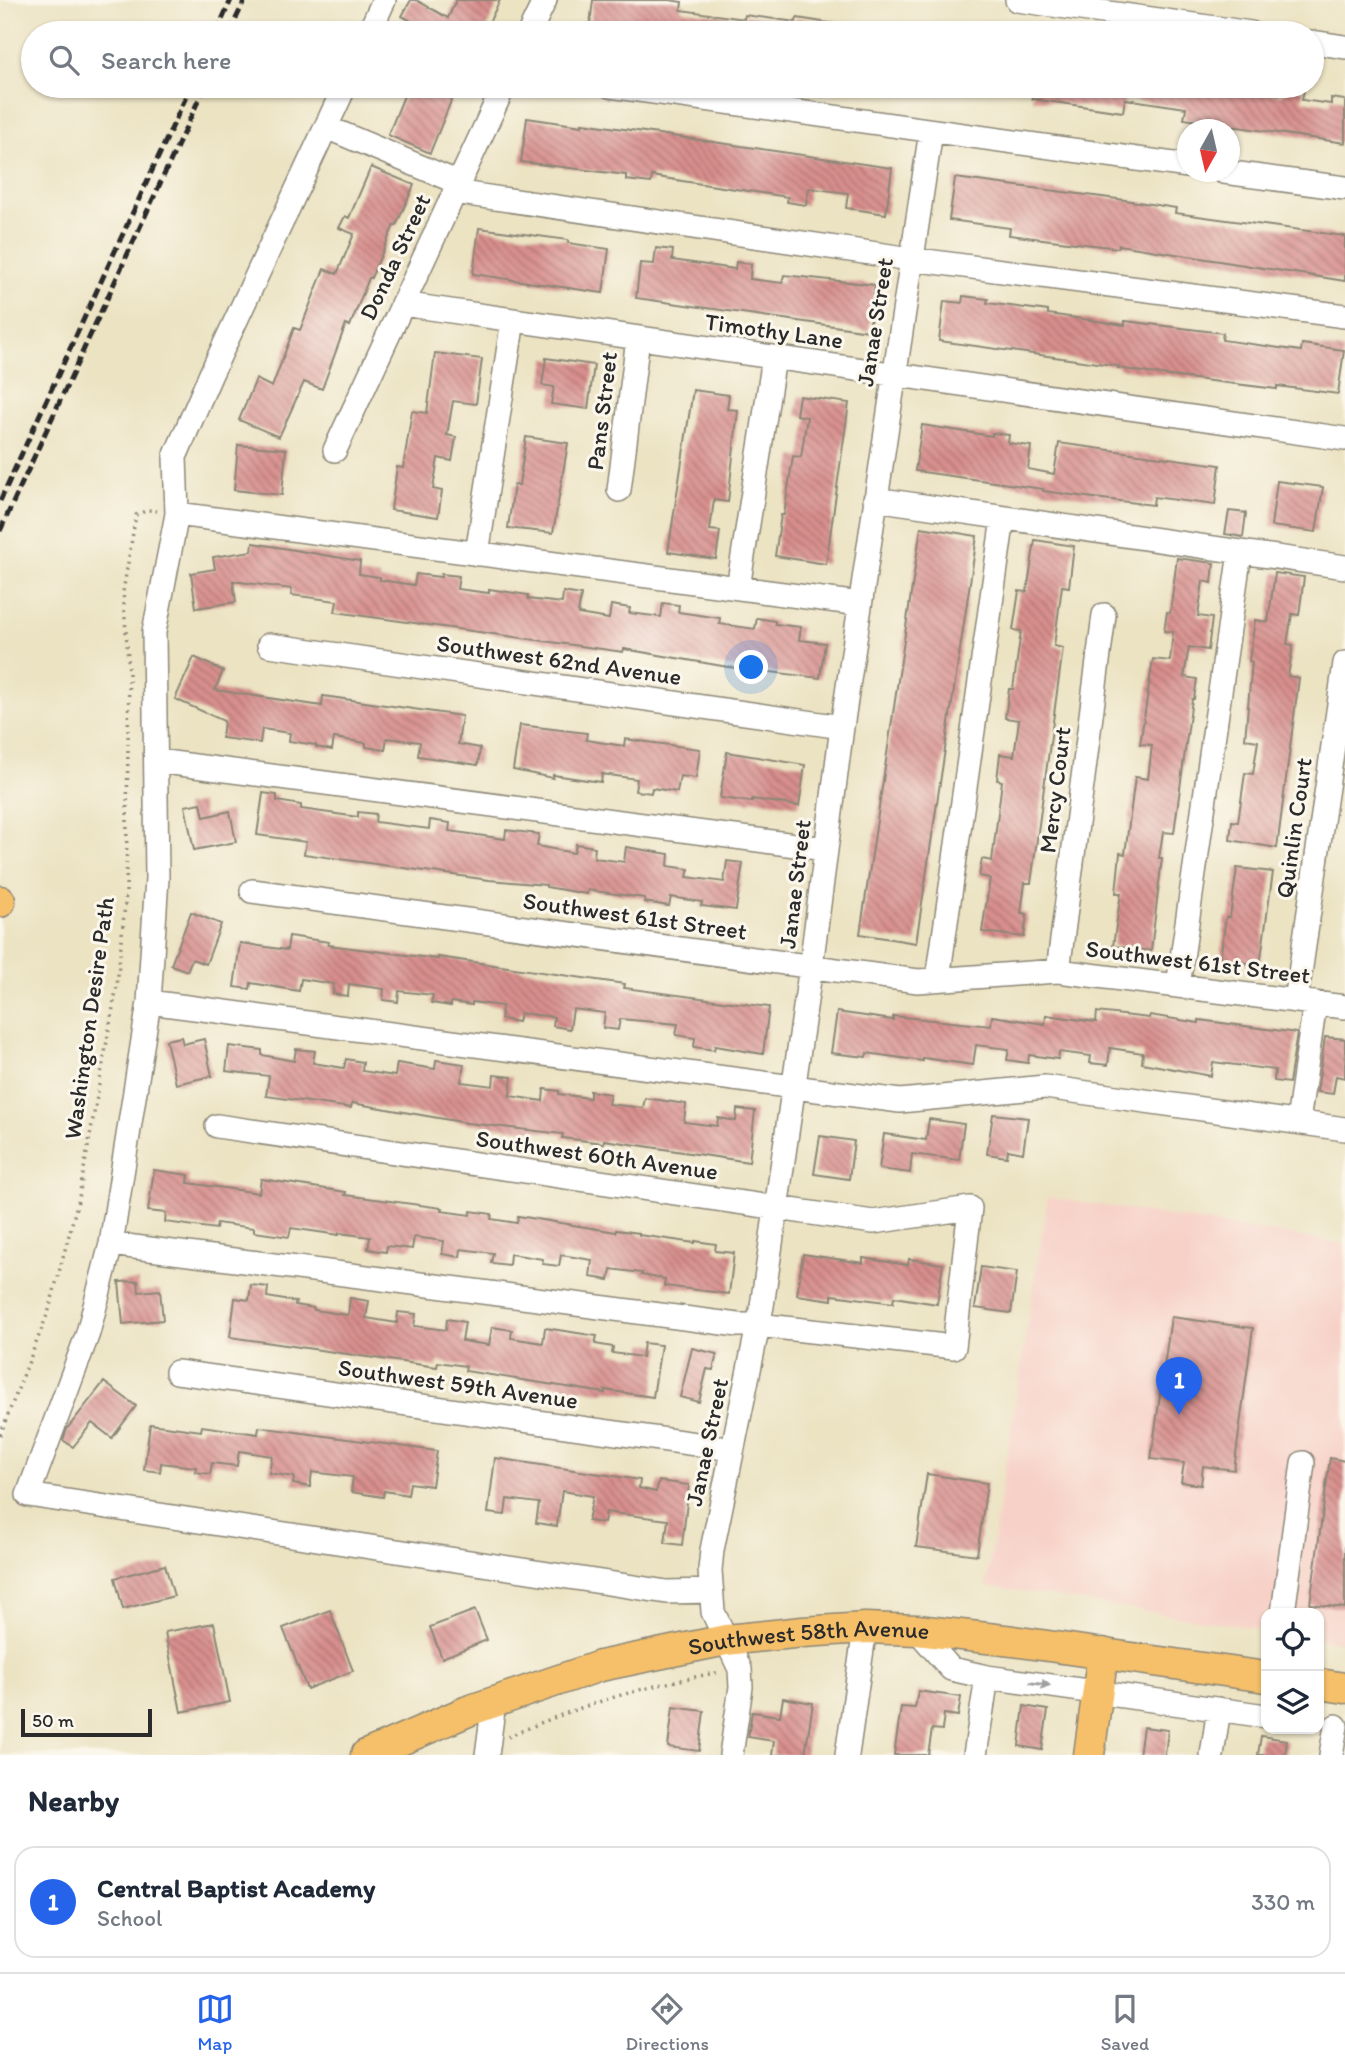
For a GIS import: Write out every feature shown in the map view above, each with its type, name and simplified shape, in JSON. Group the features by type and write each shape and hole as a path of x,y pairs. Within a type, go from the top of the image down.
{"main road":[{"name":"Southwest 58th Avenue","path":"366,1755 468,1711 600,1666 726,1640 865,1628 917,1630 1261,1676"},
{"path":"1089,1755 1103,1653"},
{"path":"1324,1685 1345,1688"}],"street":[{"path":"374,21 384,0"},
{"path":"535,21 545,0"},
{"path":"1017,0 1112,7 1187,21"},
{"path":"1324,44 1345,47"},
{"path":"339,98 175,457 177,514 154,632 158,878 149,1002 111,1244 88,1333 28,1495 667,1592 710,1591"},
{"name":"Donda Street","path":"335,450 497,98"},
{"path":"696,98 1177,165"},
{"path":"326,127 456,187 911,259 1345,316"},
{"name":"Janae Street","path":"740,1669 713,1612 710,1591 712,1550 758,1325 811,966 875,499 931,131"},
{"path":"1240,174 1345,188"},
{"name":"Timothy Lane","path":"402,304 1345,439"},
{"path":"477,554 513,320"},
{"name":"Pans Street","path":"619,490 638,338"},
{"path":"738,588 774,358"},
{"path":"875,499 1345,567"},
{"path":"177,514 860,604"},
{"path":"938,979 1003,518"},
{"path":"1178,986 1240,552"},
{"name":"Mercy Court","path":"1058,971 1104,615"},
{"name":"Southwest 62nd Avenue","path":"269,645 842,727"},
{"name":"Quinlin Court","path":"1298,1122 1305,1002 1345,663"},
{"path":"157,761 826,849"},
{"name":"Southwest 61st Street","path":"252,891 918,981 1058,971 1345,1007"},
{"path":"149,1002 900,1101 1045,1087 1345,1129"},
{"name":"Southwest 60th Avenue","path":"217,1126 873,1222 970,1208 954,1347 758,1325"},
{"path":"111,1244 738,1325 758,1325"},
{"name":"Southwest 59th Avenue","path":"177,1373 733,1448"},
{"path":"1284,1608 1303,1463"},
{"path":"848,1755 865,1628"},
{"path":"917,1630 951,1669 988,1677 1261,1715"},
{"path":"731,1755 741,1687 740,1669"},
{"path":"975,1755 988,1677"},
{"path":"488,1750 494,1702"},
{"path":"1212,1755 1219,1709"},
{"path":"1331,1755 1333,1725"}],"path":[{"name":"Washington Desire Path","path":"0,1435 49,1310 79,1197 117,985 126,894 129,671 123,592 136,515 148,510 177,514"},
{"path":"488,1750 538,1723 611,1697 740,1669"}],"shaded area":[{"path":"1048,1197 1345,1244 1345,1643 1324,1640 1324,1608 1261,1608 1261,1629 986,1586"}],"building":[{"path":"411,0 416,0 448,18 456,0 500,0 490,21 411,21 402,16"},
{"path":"593,0 670,0 682,2 681,10 744,19 745,15 789,21 590,21"},
{"path":"403,98 452,98 430,153 388,135"},
{"path":"1302,98 1331,104 1331,98 1345,100 1345,143 1240,127 1240,119 1184,119 1186,108 1125,99 1123,112 1032,99"},
{"path":"527,118 582,126 582,123 892,168 886,214 846,208 848,193 809,188 806,205 787,202 788,197 652,176 651,183 626,180 626,175 521,162"},
{"path":"371,167 414,185 369,278 350,326 346,324 322,389 304,382 279,437 239,420 256,379 272,387 294,328 300,330 324,269 337,274 354,234 339,228 345,216 349,218"},
{"path":"955,178 1125,200 1176,208 1175,213 1345,236 1345,281 1119,245 1118,248 1009,235 1010,228 949,220"},
{"path":"479,228 568,240 568,243 609,249 603,293 473,274"},
{"path":"656,248 673,250 672,260 735,269 736,262 751,264 750,279 782,283 784,275 875,285 869,331 636,298 640,263 654,264"},
{"path":"963,296 988,299 987,303 1048,311 1048,314 1125,325 1125,321 1223,333 1222,340 1301,351 1302,344 1344,350 1338,394 1162,375 1118,368 1119,366 939,341 944,301 962,303"},
{"path":"435,353 482,359 476,404 453,401 447,435 456,437 452,461 438,458 433,489 442,491 438,517 391,510 397,467 403,468 412,411 427,413"},
{"path":"546,358 594,365 588,409 551,404 554,387 542,385"},
{"path":"693,390 729,395 727,409 738,410 728,502 714,500 710,530 720,531 716,559 668,552"},
{"path":"799,396 849,403 826,564 775,556 793,456 801,457 807,417 796,415"},
{"path":"922,425 992,436 992,433 1009,435 1008,443 1031,446 1028,469 1054,474 1059,443 1220,465 1215,505 1154,497 1153,505 915,471"},
{"path":"526,437 568,443 553,533 508,528 514,485 519,485"},
{"path":"238,445 286,449 282,495 234,490"},
{"path":"1277,481 1323,487 1316,532 1271,526"},
{"path":"1229,511 1246,513 1243,537 1225,534"},
{"path":"921,527 977,536 916,943 860,934"},
{"path":"1035,540 1074,546 1069,587 1062,586 1054,646 1063,648 1031,883 1025,883 1021,913 1027,914 1024,937 982,932 990,878 979,876 982,859 992,861 1002,781 997,780 1000,754 1014,756 1019,720 1005,718 1009,689 1013,689 1021,631 1013,630 1019,591 1027,592"},
{"path":"253,543 360,561 359,574 380,577 380,580 414,585 416,574 441,577 441,574 459,576 457,589 489,593 489,589 528,595 528,599 562,603 563,592 581,595 578,614 609,619 611,605 630,608 629,613 661,617 663,603 679,605 678,612 720,618 719,624 755,629 757,618 775,621 775,624 801,627 799,640 825,643 820,678 728,667 624,649 623,652 335,612 337,601 291,595 292,589 233,581 236,602 196,608 191,573 215,569 213,557 252,551"},
{"path":"1177,558 1214,563 1212,583 1203,581 1198,616 1212,618 1208,650 1189,647 1184,677 1197,679 1174,833 1163,832 1151,951 1113,946 1121,893 1116,893 1120,853 1125,854 1135,777 1148,779 1152,745 1140,744 1153,659 1170,661 1173,632 1164,631 1167,612 1170,613"},
{"path":"1275,573 1304,577 1299,615 1292,614 1287,644 1293,645 1288,676 1299,678 1277,848 1230,840 1232,821 1238,822 1245,773 1253,774 1258,741 1245,739 1252,662 1249,661 1255,620 1268,622"},
{"path":"194,657 223,671 215,690 322,706 323,696 462,716 458,744 480,748 478,765 418,756 420,742 387,738 385,750 366,747 366,743 334,738 332,750 289,741 290,733 262,729 260,743 222,738 224,721 175,699"},
{"path":"520,725 587,733 586,740 624,746 625,739 700,749 696,778 680,776 677,792 652,788 651,793 635,791 637,779 602,774 601,782 553,775 553,778 513,770"},
{"path":"727,752 805,765 799,806 752,799 752,802 720,798"},
{"path":"263,793 277,795 277,801 301,805 301,809 358,817 358,812 376,814 375,822 429,829 430,820 450,823 449,831 505,839 506,830 539,834 537,846 574,853 576,844 595,847 594,858 624,862 626,847 669,854 668,866 689,869 687,877 724,882 727,861 743,863 736,910 701,906 702,902 671,897 669,906 644,902 645,898 588,890 587,894 546,885 489,880 304,854 306,842 257,835"},
{"path":"201,803 204,817 230,811 236,842 194,850 185,806"},
{"path":"1237,868 1273,872 1260,965 1220,959 1226,917 1230,917"},
{"path":"191,912 221,924 206,964 192,959 187,971 171,965"},
{"path":"289,936 329,942 328,945 438,957 625,984 624,988 769,1007 763,1054 715,1046 714,1050 694,1047 695,1038 676,1035 678,1024 620,1019 618,1030 603,1028 605,1013 573,1009 570,1029 553,1026 554,1017 520,1013 518,1022 501,1019 502,1006 451,1002 451,1006 431,1003 433,995 399,991 398,1002 383,1000 384,989 349,984 348,996 333,994 334,984 301,979 299,991 251,983 250,989 234,987 240,943 287,950"},
{"path":"837,1012 893,1020 893,1016 991,1026 992,1016 1045,1024 1046,1015 1096,1022 1097,1012 1149,1018 1150,1015 1199,1023 1199,1020 1297,1033 1289,1083 1274,1081 1275,1070 1213,1062 1211,1076 1142,1063 1143,1053 1110,1048 1108,1065 1090,1063 1091,1056 1059,1052 1058,1059 1029,1055 1028,1063 1007,1060 1009,1049 976,1045 973,1065 867,1053 866,1057 831,1053"},
{"path":"181,1037 183,1044 204,1039 212,1076 176,1084 166,1040"},
{"path":"1325,1037 1345,1039 1345,1078 1336,1076 1333,1094 1317,1092"},
{"path":"229,1046 262,1050 262,1055 294,1061 296,1049 315,1051 313,1063 344,1068 346,1059 363,1062 362,1071 395,1076 397,1063 435,1069 436,1060 464,1064 461,1082 493,1086 494,1075 512,1077 510,1096 543,1101 544,1089 590,1098 590,1091 610,1094 608,1104 643,1108 645,1098 686,1104 684,1122 717,1126 718,1118 736,1121 737,1109 755,1111 749,1162 604,1140 604,1143 562,1138 563,1134 467,1123 352,1103 351,1108 266,1096 269,1076 226,1071"},
{"path":"993,1114 1028,1118 1023,1153 1008,1150 1007,1157 987,1154"},
{"path":"929,1119 964,1124 959,1160 912,1154 910,1173 879,1169 884,1134 926,1140"},
{"path":"820,1136 854,1141 849,1179 814,1174"},
{"path":"154,1170 189,1175 188,1183 259,1193 261,1179 346,1192 345,1195 442,1208 441,1211 470,1215 471,1211 492,1214 491,1219 517,1223 518,1216 616,1232 716,1244 715,1251 734,1253 729,1294 664,1286 665,1279 611,1269 609,1280 590,1277 592,1260 561,1255 559,1266 542,1264 543,1259 510,1254 509,1265 491,1263 493,1253 461,1249 460,1257 442,1254 444,1241 414,1237 412,1249 387,1246 386,1252 368,1249 370,1237 291,1228 289,1237 254,1232 254,1228 217,1223 216,1229 165,1222 166,1213 148,1211"},
{"path":"803,1254 863,1263 863,1258 908,1265 909,1259 943,1264 937,1304 894,1297 893,1303 832,1295 832,1300 797,1295"},
{"path":"981,1267 1017,1272 1011,1313 975,1308"},
{"path":"138,1281 139,1292 160,1290 163,1320 123,1324 119,1282"},
{"path":"251,1285 268,1287 267,1297 296,1302 295,1305 314,1310 348,1315 350,1298 369,1301 366,1318 397,1323 398,1312 416,1314 414,1326 446,1330 447,1319 465,1322 462,1341 489,1345 492,1327 512,1330 511,1338 543,1343 545,1328 597,1336 595,1344 613,1347 612,1353 642,1357 644,1343 661,1345 653,1397 605,1390 605,1393 465,1371 466,1366 438,1362 437,1367 230,1337 235,1298 249,1300"},
{"path":"1171,1317 1253,1328 1234,1470 1203,1466 1201,1485 1181,1482 1184,1463 1151,1459"},
{"path":"692,1348 717,1354 713,1370 707,1369 699,1402 680,1397"},
{"path":"104,1382 136,1406 112,1438 92,1423 73,1447 63,1440 67,1429"},
{"path":"150,1424 201,1431 202,1426 258,1434 259,1427 437,1451 432,1486 410,1483 408,1495 384,1491 383,1497 351,1492 353,1477 312,1472 310,1487 293,1484 294,1477 269,1473 272,1456 239,1451 237,1466 212,1463 210,1474 195,1472 196,1467 161,1463 160,1472 144,1470"},
{"path":"495,1458 640,1480 639,1488 656,1492 659,1481 689,1485 682,1545 665,1543 668,1520 606,1512 604,1523 588,1521 593,1496 562,1491 557,1526 536,1523 539,1503 507,1499 505,1515 488,1513"},
{"path":"1330,1458 1345,1461 1345,1608 1310,1604"},
{"path":"927,1474 987,1483 977,1555 916,1547"},
{"path":"165,1565 174,1596 123,1609 115,1578"},
{"path":"330,1610 353,1671 307,1689 283,1628"},
{"path":"475,1610 487,1640 442,1658 430,1627"},
{"path":"214,1623 230,1702 181,1712 165,1632"},
{"path":"918,1691 961,1697 958,1716 944,1714 942,1730 932,1729 928,1755 894,1755 901,1707 915,1708"},
{"path":"783,1698 813,1703 805,1755 772,1755 774,1741 748,1737 752,1712 780,1716"},
{"path":"1024,1706 1048,1710 1042,1750 1019,1746"},
{"path":"673,1707 704,1711 699,1751 668,1747"},
{"path":"1143,1727 1168,1730 1165,1755 1139,1755"},
{"path":"1261,1736 1287,1740 1285,1755 1258,1755"}],"railway":[{"path":"221,21 231,0"},
{"path":"235,21 245,0"},
{"path":"0,501 185,98"},
{"path":"0,531 199,98"}],"place":[{"name":"Central Baptist Academy","path":"1179,1415"}]}
